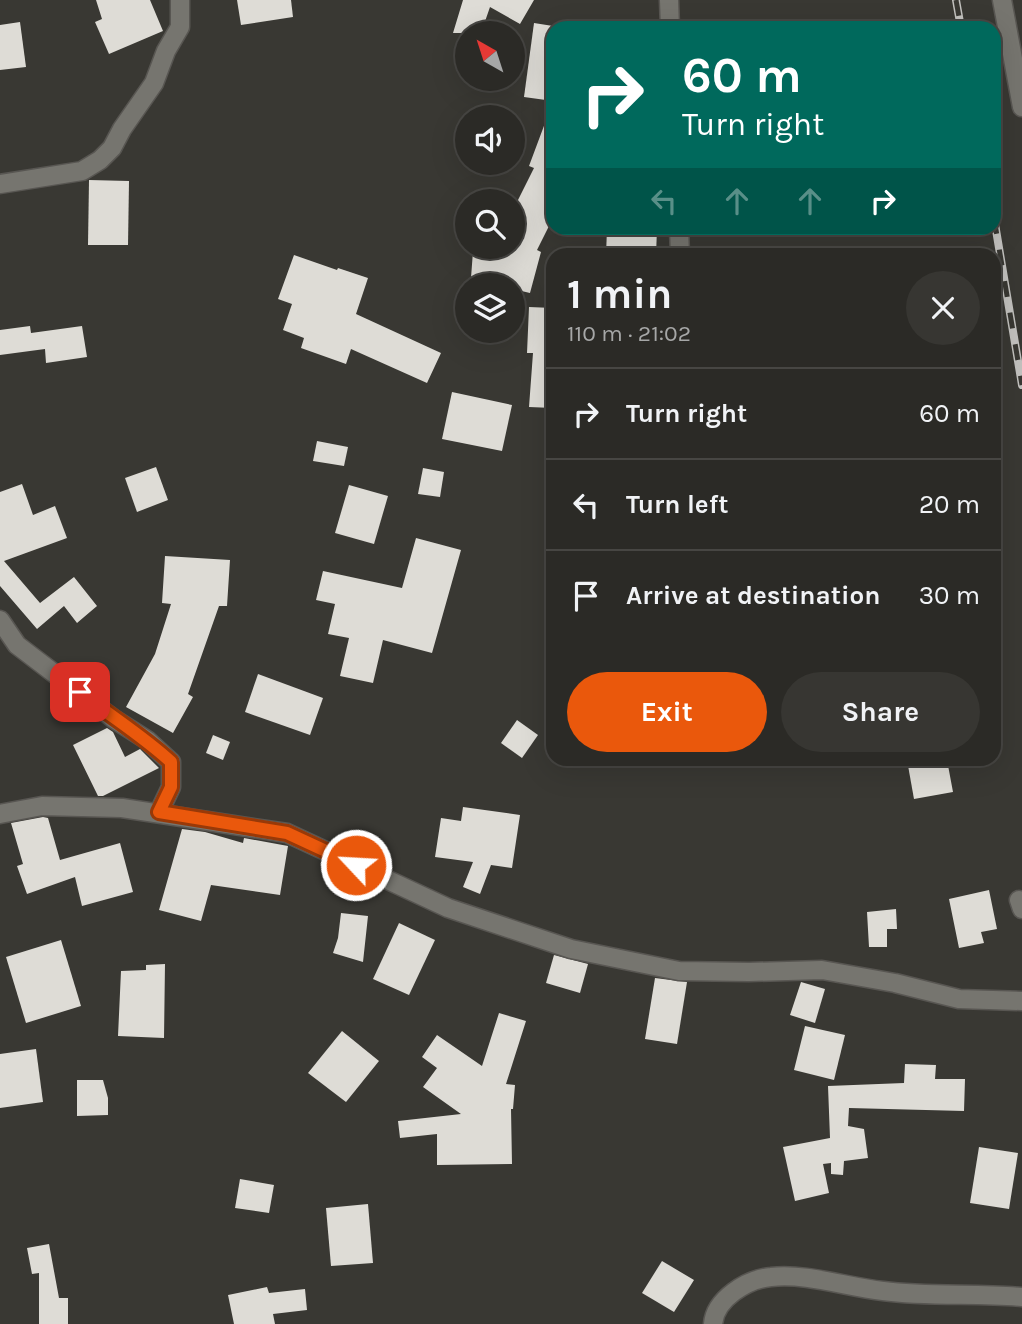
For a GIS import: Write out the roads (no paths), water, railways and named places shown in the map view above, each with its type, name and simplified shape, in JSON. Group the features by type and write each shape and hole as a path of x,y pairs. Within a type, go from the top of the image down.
{"street":[{"path":"0,184 82,171 100,160 112,148 154,83 166,51 180,27 180,0"},
{"path":"669,0 670,21"},
{"path":"1002,0 1022,107"},
{"path":"0,620 17,645 114,719 147,740 171,762 171,787 159,812"},
{"path":"0,814 42,806 122,808 287,833 448,908 571,949 679,971 822,970 895,983 959,999 1022,1001"},
{"path":"713,1324 721,1302 736,1289 769,1276 796,1277 885,1292 1022,1297"}],"railway":[{"path":"956,0 960,21"},
{"path":"997,235 999,248"},
{"path":"1001,260 1022,385"}]}
